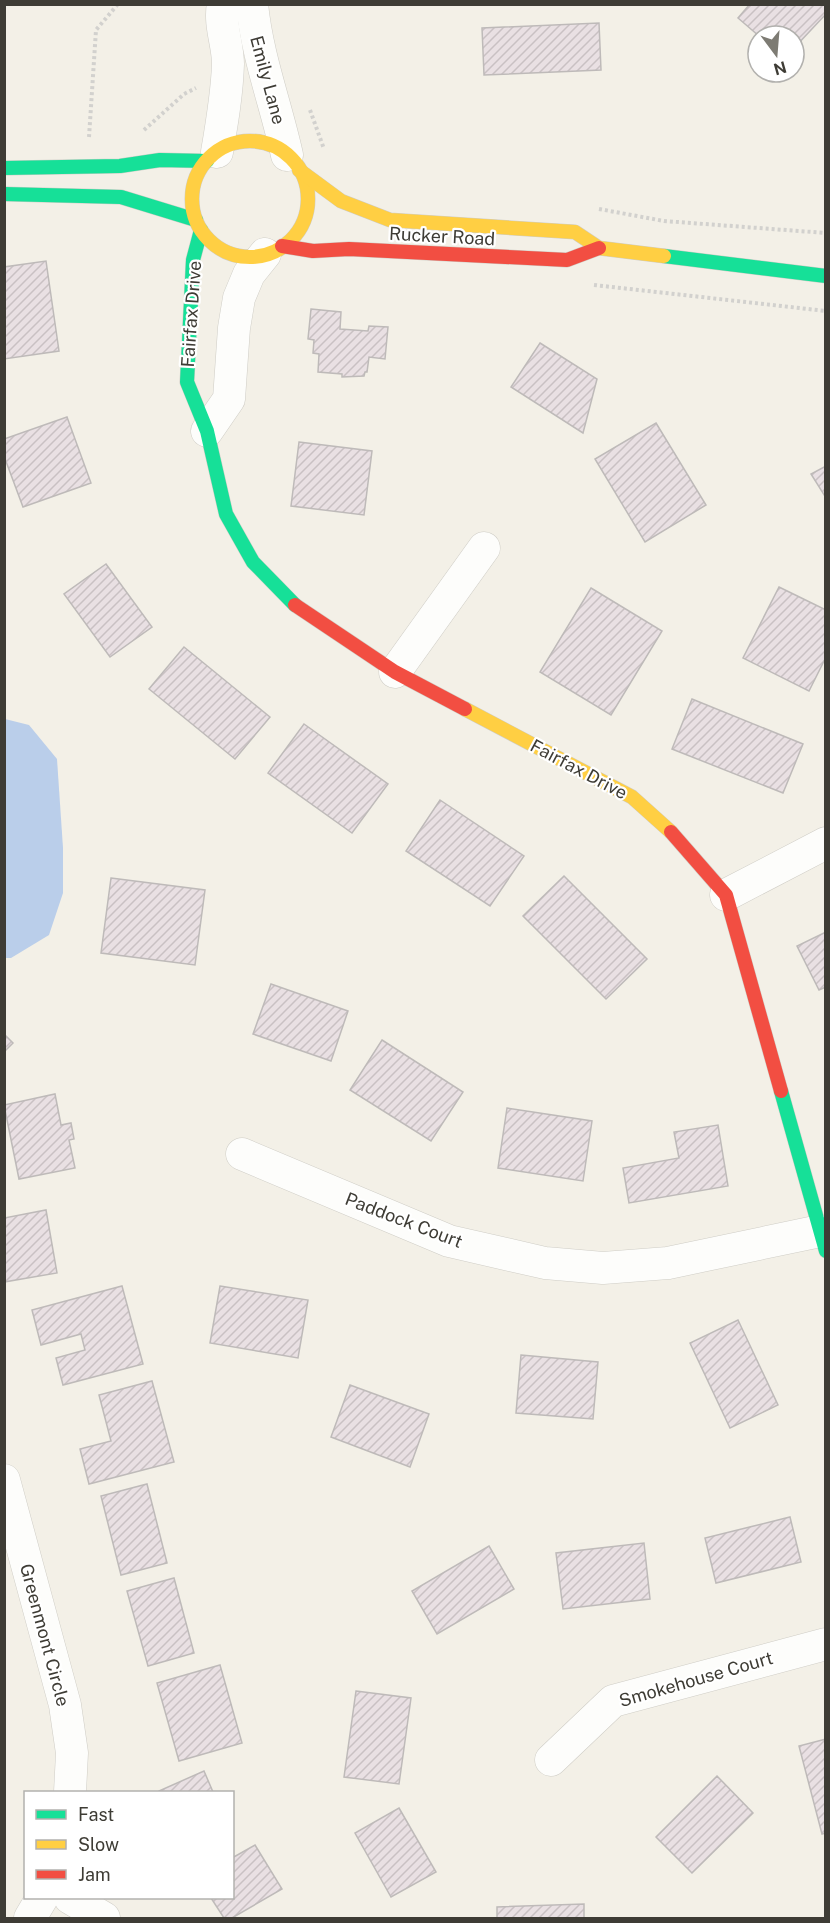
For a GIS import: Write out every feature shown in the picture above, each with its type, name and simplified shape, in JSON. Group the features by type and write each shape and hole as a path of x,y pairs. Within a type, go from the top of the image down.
{"main road":[{"path":"245,141 264,142 293,162 308,196 305,213 298,230 273,250 235,255 218,247 199,225 191,203 193,185 200,169 227,145 245,141"},
{"path":"4,168 120,166 160,160 212,157"},
{"name":"Rucker Road","path":"293,162 339,202 361,212 390,220 575,232 599,249"},
{"path":"4,194 121,197 199,225"},
{"name":"Fairfax Drive","path":"199,225 193,260 187,382 207,431 226,514 253,562 295,605 395,672 632,796 677,837 726,895 823,1241"},
{"name":"Rucker Road","path":"273,250 349,249 567,260 599,249 825,276"}],"street":[{"name":"Emily Lane","path":"212,157 226,93 228,62 221,15 223,4"},
{"name":"Emily Lane","path":"252,4 255,37 293,162"},
{"path":"207,431 229,399 234,328 239,298 249,274 273,250"},
{"path":"395,672 484,548"},
{"path":"726,895 825,843"},
{"name":"Paddock Court","path":"242,1154 450,1241 545,1263 603,1268 668,1263 823,1241"},
{"name":"Greenmont Circle","path":"4,1480 14,1553 65,1705 72,1753 70,1791"},
{"name":"Smokehouse Court","path":"551,1760 613,1701 825,1644"},
{"path":"30,1918 41,1899"},
{"path":"72,1899 104,1918"}],"path":[{"path":"98,141 88,142 96,30 118,4"},
{"path":"137,136 184,94 195,88 226,93"},
{"path":"308,103 325,153"},
{"path":"591,207 664,221 825,234"}],"water":[{"path":"5,719 29,725 57,759 63,848 63,893 49,935 11,958 4,958"}],"building":[{"path":"750,4 826,4 826,14 806,35 806,24 746,25 738,18"},
{"path":"599,23 601,70 484,75 482,28"},
{"path":"46,261 59,351 4,359 4,267"},
{"path":"311,309 341,312 340,329 368,331 369,326 388,327 385,359 369,357 367,372 364,376 342,377 342,374 318,372 319,354 313,353 314,340 308,339"},
{"path":"540,343 597,379 583,433 511,387"},
{"path":"67,417 91,483 23,507 4,456 4,439"},
{"path":"656,423 706,505 645,542 595,459"},
{"path":"299,442 372,451 364,515 291,506"},
{"path":"826,466 826,498 811,474"},
{"path":"106,564 152,627 110,657 64,594"},
{"path":"779,587 826,610 826,657 809,691 743,658"},
{"path":"591,588 662,631 611,715 540,672"},
{"path":"184,647 270,717 235,759 149,689"},
{"path":"692,699 803,744 783,793 672,749"},
{"path":"304,724 388,784 352,833 268,773"},
{"path":"440,800 524,856 490,906 406,851"},
{"path":"564,876 647,959 606,999 523,916"},
{"path":"111,878 205,890 195,965 101,953"},
{"path":"826,932 826,987 819,990 797,946"},
{"path":"271,984 348,1011 331,1061 253,1034"},
{"path":"4,1034 13,1043 4,1052"},
{"path":"382,1040 463,1092 431,1141 350,1090"},
{"path":"55,1094 61,1125 71,1123 74,1139 69,1140 75,1168 19,1179 4,1105"},
{"path":"507,1108 592,1121 583,1181 498,1168"},
{"path":"718,1125 728,1186 629,1203 623,1168 679,1158 674,1132"},
{"path":"46,1210 57,1273 4,1282 4,1218"},
{"path":"122,1286 143,1364 63,1385 56,1358 85,1350 81,1334 41,1345 32,1310"},
{"path":"220,1286 308,1300 298,1358 210,1343"},
{"path":"738,1320 778,1405 730,1428 690,1343"},
{"path":"521,1355 598,1362 593,1419 516,1413"},
{"path":"152,1381 174,1462 89,1484 80,1449 111,1441 99,1395"},
{"path":"350,1385 429,1414 410,1467 331,1437"},
{"path":"147,1484 167,1563 121,1575 101,1496"},
{"path":"790,1517 801,1562 716,1583 705,1538"},
{"path":"644,1543 650,1599 563,1609 556,1553"},
{"path":"489,1546 514,1589 437,1634 412,1591"},
{"path":"174,1578 194,1653 148,1666 127,1591"},
{"path":"220,1665 242,1743 179,1761 157,1683"},
{"path":"356,1691 411,1698 399,1784 344,1777"},
{"path":"826,1739 826,1833 822,1834 799,1746"},
{"path":"204,1771 213,1791 159,1791"},
{"path":"717,1776 753,1813 692,1873 656,1837"},
{"path":"399,1808 436,1872 391,1897 355,1833"},
{"path":"255,1845 282,1889 232,1918 224,1918 212,1899 234,1899 234,1857"},
{"path":"584,1904 584,1918 497,1918 497,1907"}],"traffic: fast":[{"path":"4,168 120,166 160,160 207,161"},
{"path":"4,194 121,197 196,220"},
{"path":"201,230 193,260 187,382 207,431 226,514 253,562 295,605"},
{"path":"664,256 826,276"},
{"path":"781,1091 826,1251"}],"traffic: slow":[{"path":"250,141 272,146 291,158 303,177 308,199 303,221 291,240 272,252 250,257 228,252 209,240 197,221 192,199 197,177 209,158 228,146 250,141"},
{"path":"299,170 341,201 390,220 575,232 599,248 664,256"},
{"path":"465,709 632,797 671,832"}],"traffic: jam":[{"path":"282,246 313,251 349,249 567,260 599,248"},
{"path":"295,605 395,672 465,709"},
{"path":"671,832 726,895 781,1091"}]}
